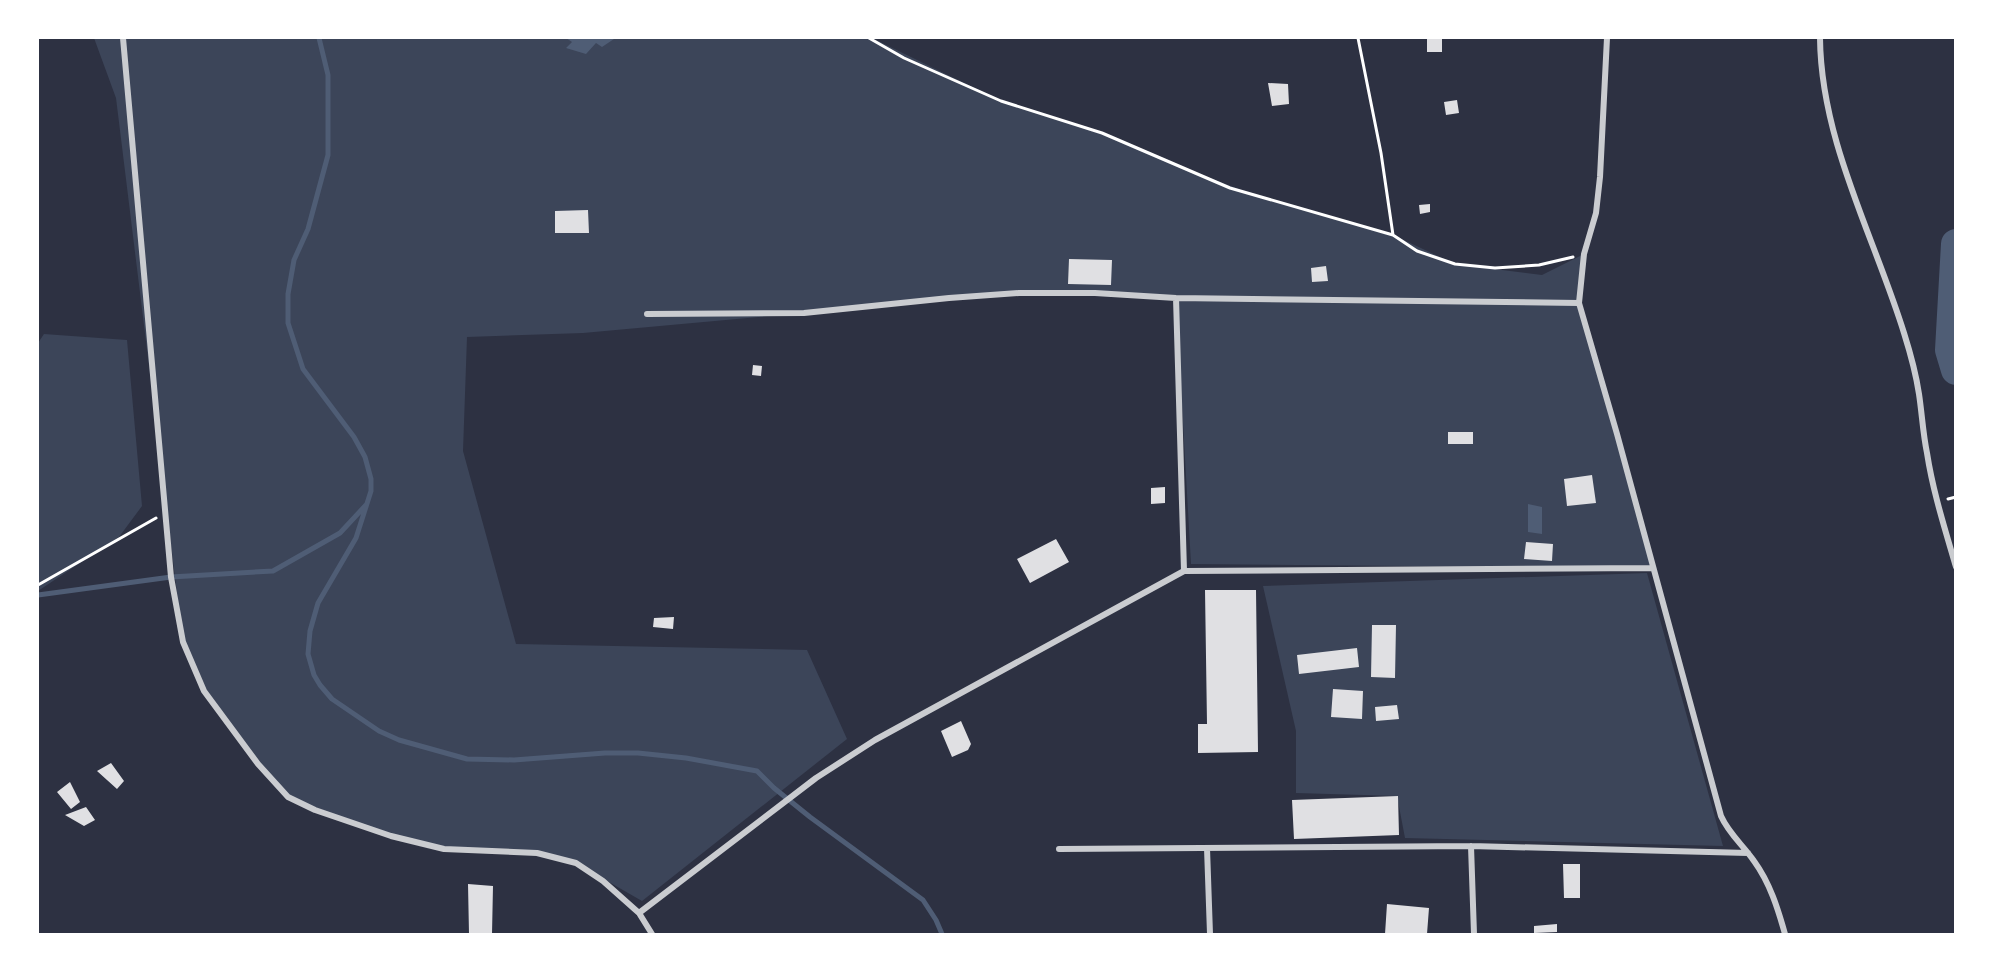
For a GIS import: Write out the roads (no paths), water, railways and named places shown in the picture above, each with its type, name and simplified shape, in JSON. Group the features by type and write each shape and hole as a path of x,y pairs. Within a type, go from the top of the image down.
{"street":[{"path":"123,38 171,577 183,642 204,691 258,764 288,797 315,810 391,836 444,849 537,852 576,862 603,881 639,913 652,934"},
{"path":"1607,38 1600,177 1596,213 1584,254 1579,303 1721,816 1734,838 1748,853 1768,884 1785,934"},
{"path":"1820,38 1824,94 1858,208 1904,333 1919,393 1927,453 1937,501 1956,567"},
{"path":"647,314 804,313 1018,293 1095,293 1176,298 1579,303"},
{"path":"1176,298 1184,571"},
{"path":"639,913 816,778 875,740 1184,571 1653,568"},
{"path":"1059,849 1471,846 1748,853"},
{"path":"1471,846 1474,934"},
{"path":"1207,848 1210,934"}],"waterway":[{"path":"319,38 328,75 328,155 308,229 294,260 288,294 288,323 303,369 354,437 365,457 371,479 371,491 356,538 318,603 310,631 308,654 314,675 320,685 332,699 379,731 399,740 467,759 514,760 605,753 638,753 686,758 757,771 810,817 923,900 942,934"},
{"path":"1956,244 1950,350 1956,370"},
{"path":"38,595 171,577 273,571 340,533 366,505"}]}
